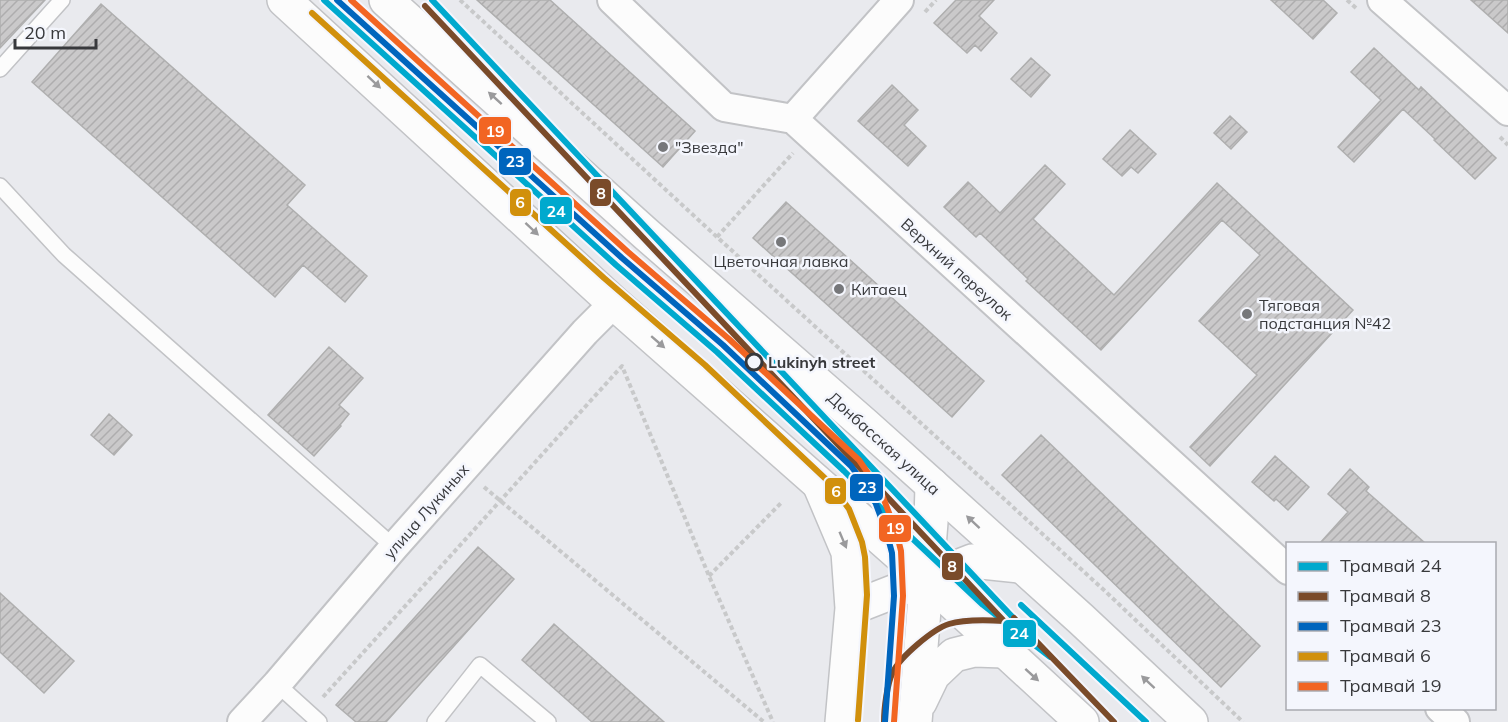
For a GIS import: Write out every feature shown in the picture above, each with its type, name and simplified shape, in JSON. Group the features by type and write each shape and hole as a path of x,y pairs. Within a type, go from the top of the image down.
{"main road":[{"path":"284,0 614,303 927,579 1082,722"},
{"name":"Донбасская улица","path":"386,0 646,234 932,484 1191,722"},
{"path":"915,717 927,579 932,484"},
{"path":"820,486 848,552 852,608 843,722"},
{"path":"852,608 972,561 1020,566"},
{"path":"915,717 933,675 954,655 974,650 1004,651"}],"street":[{"path":"612,0 724,107 793,119 899,0"},
{"path":"1382,0 1508,111"},
{"name":"Верхний переулок","path":"793,119 1286,569"},
{"name":"улица Лукиных","path":"242,722 463,469 585,332 614,303"},
{"path":"1442,710 1455,722"}],"lane":[{"path":"0,69 62,0"},
{"path":"0,186 64,255 394,547"},
{"path":"435,722 480,665 548,722"},
{"path":"277,684 314,717"}],"path":[{"path":"460,0 1105,591 1243,722"},
{"path":"314,717 500,501 622,366 709,576 773,722"},
{"path":"463,469 764,722"},
{"path":"709,576 782,502"}],"building":[{"path":"0,0 45,0 0,48"},
{"path":"477,0 550,0 695,131 663,167"},
{"path":"956,0 994,0 979,16 997,33 981,51 975,45 967,53 934,23"},
{"path":"1271,0 1323,0 1337,13 1313,39"},
{"path":"1471,0 1508,0 1508,33"},
{"path":"101,4 305,185 287,205 367,276 345,302 303,265 275,297 32,82"},
{"path":"1374,48 1419,90 1421,87 1496,158 1475,179 1403,109 1354,162 1338,147 1381,100 1351,72"},
{"path":"1031,58 1050,75 1031,97 1011,79"},
{"path":"892,85 918,110 904,125 926,146 908,166 858,121"},
{"path":"1230,116 1247,132 1231,149 1214,133"},
{"path":"1130,130 1156,154 1138,173 1131,167 1122,176 1103,159"},
{"path":"1045,165 1065,184 1033,219 1114,295 1217,183 1353,310 1210,466 1190,447 1257,375 1199,321 1260,255 1222,220 1101,350 1026,281 1028,279 980,233 976,237 944,207 968,182 1000,213"},
{"path":"786,202 984,381 952,417 753,238"},
{"path":"329,347 363,378 339,405 349,414 314,456 268,415"},
{"path":"109,414 132,435 114,455 91,435"},
{"path":"1041,435 1260,646 1221,687 1002,475"},
{"path":"1275,456 1309,487 1288,510 1252,482"},
{"path":"1350,469 1369,487 1366,491 1424,542 1321,542 1348,512 1328,494"},
{"path":"478,547 514,579 386,722 356,722 336,705"},
{"path":"0,593 74,661 44,693 0,652"},
{"path":"554,624 664,722 592,722 522,660"}],"tram line":[{"name":"24","path":"324,0 616,265 717,352 983,605 1050,657 432,0"},
{"name":"23","path":"337,0 622,258 723,345 851,466 873,496 892,553 894,596 885,722"},
{"name":"19","path":"351,0 628,252 729,339 859,460 881,492 901,551 903,596 894,722"},
{"name":"8","path":"425,6 1004,621 955,622 942,627 918,644 902,659 891,677 886,696 884,722"},
{"name":"6","path":"312,13 604,278 705,365 830,483 849,509 862,542 865,557 867,595 858,720"},
{"name":"24","path":"1021,605 1146,722"},
{"name":"8","path":"1014,618 1114,722"}],"place":[{"name":"\"Звезда\"","path":"663,147"},
{"name":"Цветочная лавка","path":"781,242"},
{"name":"Китаец","path":"839,289"},
{"name":"Тяговая подстанция №42","path":"1247,314"},
{"name":"Lukinyh street","path":"754,362"}]}
